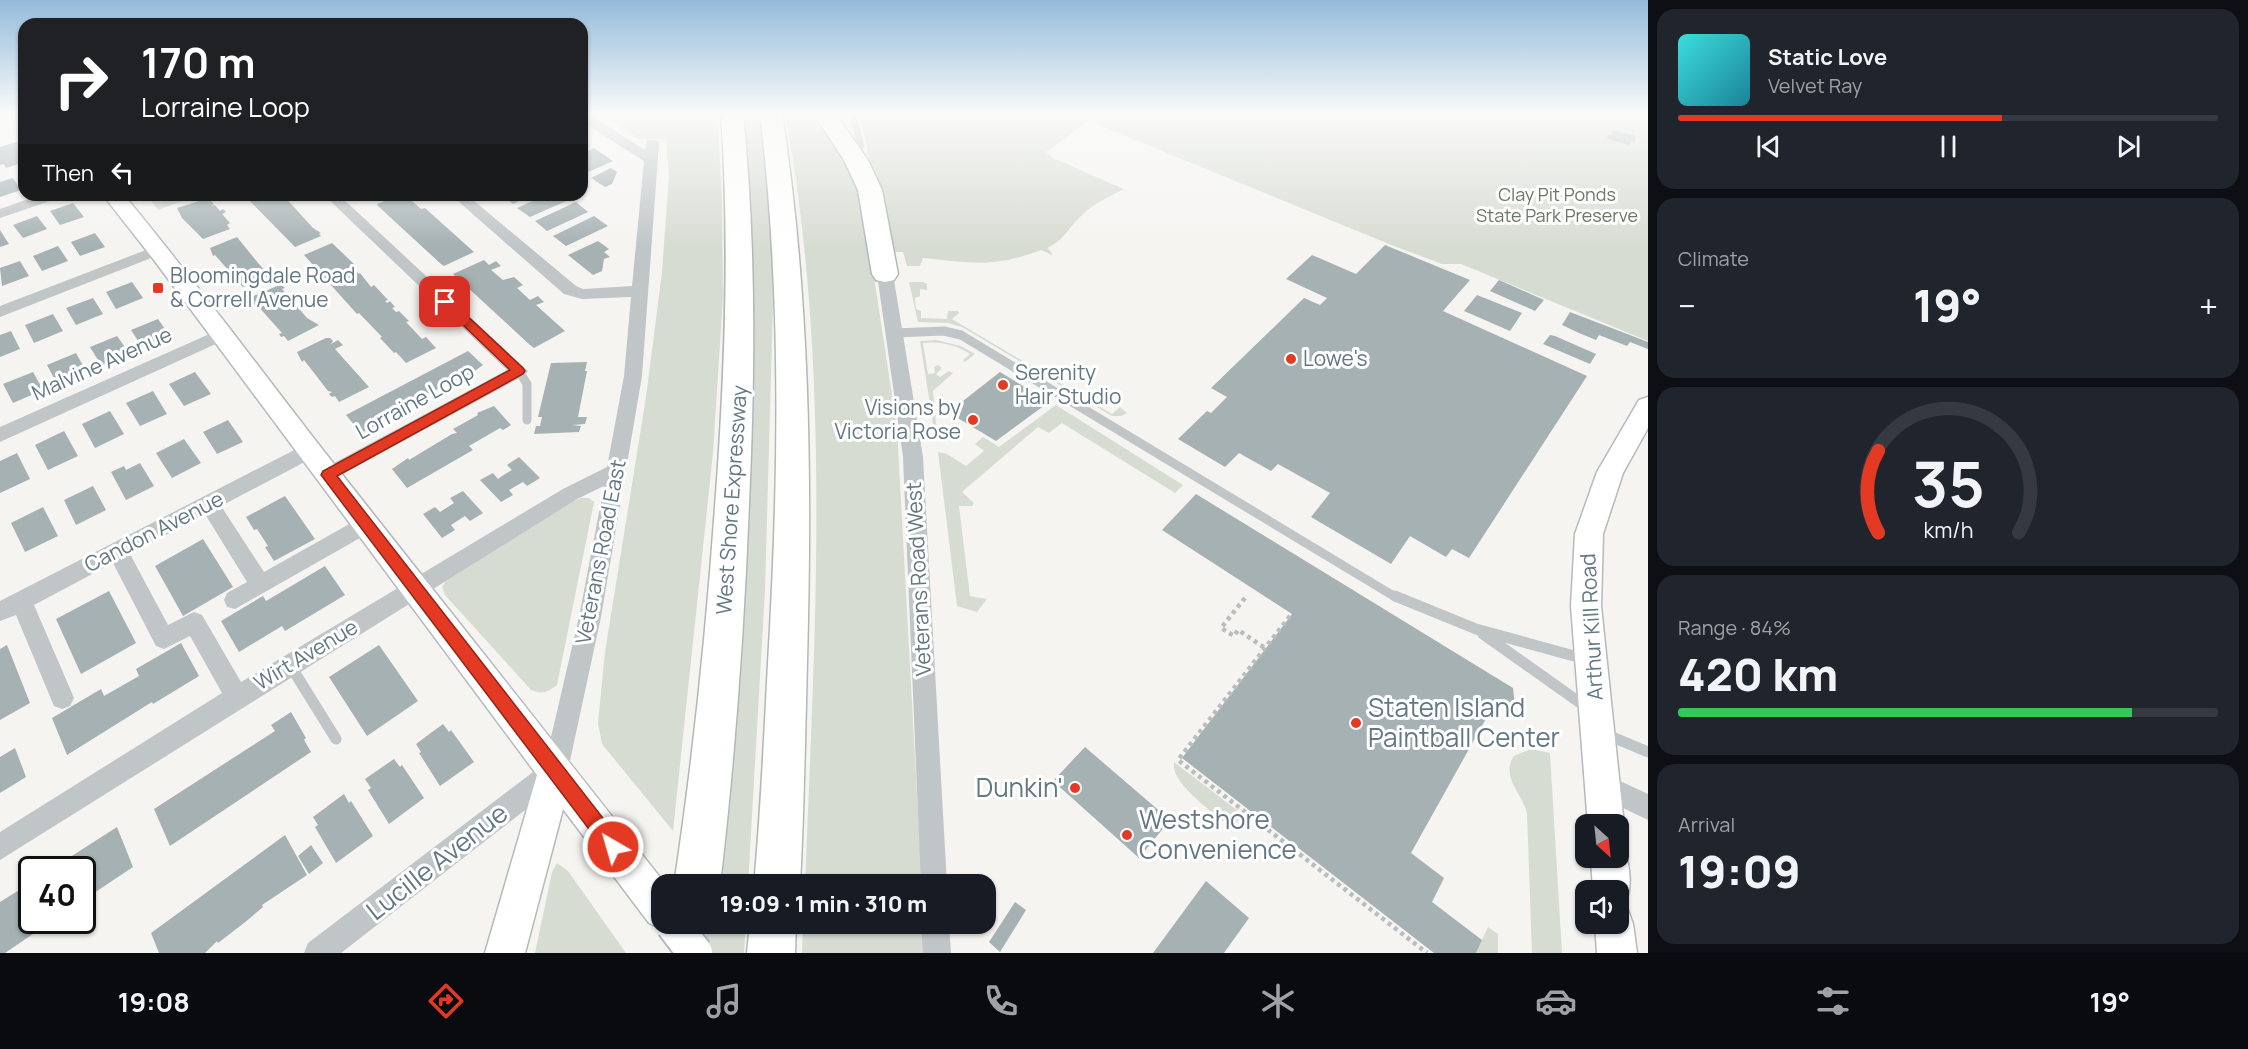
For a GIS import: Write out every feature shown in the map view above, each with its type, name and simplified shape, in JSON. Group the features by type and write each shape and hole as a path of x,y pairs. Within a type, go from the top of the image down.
{"highway":[{"name":"West Shore Expressway","path":"698,874 729,569 740,371 741,246 735,157"},
{"path":"777,157 788,240 793,372 791,565 777,874"},
{"path":"854,157 870,190 885,274"},
{"path":"687,953 690,934"},
{"path":"771,953 772,934"}],"street":[{"name":"Veterans Road East","path":"505,953 556,770 590,617 633,375 650,157"},
{"path":"0,214 37,201"},
{"path":"118,201 159,250 309,451 651,896"},
{"name":"Lorraine Loop","path":"328,475 519,371 337,201"},
{"path":"465,201 570,290 582,294 640,291"},
{"path":"0,312 159,250"},
{"name":"Veterans Road West","path":"885,274 914,457 933,874"},
{"name":"Malvine Avenue","path":"0,435 223,334"},
{"name":"Arthur Kill Road","path":"1605,814 1586,606 1589,534 1610,472 1648,406"},
{"name":"Candon Avenue","path":"0,612 309,451"},
{"name":"Wirt Avenue","path":"0,847 237,697 570,494 616,471"},
{"path":"209,503 260,585"},
{"path":"235,600 367,524"},
{"path":"117,551 164,639 194,622 237,697"},
{"path":"21,601 62,698"},
{"name":"Lucille Avenue","path":"318,953 556,770"},
{"path":"1603,785 1648,807"},
{"path":"681,934 695,953"},
{"path":"936,934 937,953"},
{"path":"1615,934 1617,953"}],"lane":[{"path":"894,333 944,331 962,335 1404,602 1476,629 1590,661"},
{"path":"519,371 528,384 527,420"},
{"path":"1476,629 1597,722 1648,752"},
{"path":"290,665 336,739"}],"path":[{"path":"1245,598 1221,628 1234,636 1238,630 1265,648"},
{"path":"1290,616 1179,760 1427,953"}],"green space":[{"path":"668,157 719,157 723,297 713,453 673,831 602,744 598,723 605,652 646,397 662,272 669,175"},
{"path":"739,157 767,157 770,192 773,306 765,590 749,874 711,874"},
{"path":"792,157 845,157 856,180 870,250 897,428 921,874 805,874 813,692 816,498 815,401 800,209"},
{"name":"Clay Pit Ponds State Park Preserve","path":"869,157 1052,157 1124,189 1086,211 1062,237 1047,248 1052,255 1041,250 1009,260 982,263 923,258 920,266 907,266 903,252 895,252 877,175"},
{"name":"Clay Pit Ponds State Park Preserve","path":"1178,157 1648,157 1648,341 1461,264 1442,264"},
{"path":"151,201 183,201 158,210"},
{"path":"909,282 927,284 927,290 920,289 920,296 915,298 916,309 921,311 921,318 947,319 948,311 958,311 959,313 952,319 1112,414 1120,407 1127,413 1122,416 1112,416 962,327 948,323 918,322"},
{"path":"936,340 961,346 975,354 965,362 963,360 970,354 959,348 942,343 923,343 928,374 935,373 934,367 938,365 942,368 936,374 940,377 949,371 953,373 933,391 937,433 935,436 920,341"},
{"path":"1056,405 1183,485 1175,493 1062,423 1049,433 1038,427 962,492 974,503 972,506 959,506 970,596 987,599 977,612 957,606 938,452 947,454 966,466 984,451 975,444 983,437 999,447"},
{"path":"589,498 594,502 557,685 545,692 535,692 445,595 442,587 446,581 571,502"},
{"path":"1531,749 1550,753 1562,953 1532,953 1527,813 1509,771 1514,756"},
{"path":"1174,762 1242,814 1234,827 1229,826 1185,788 1174,770"},
{"path":"557,863 568,871 626,953 535,953 552,872"},
{"path":"1488,927 1498,934 1498,953 1476,953"},
{"path":"706,934 745,934 744,953 704,953"},
{"path":"803,934 924,934 925,953 802,953"}],"building":[{"path":"0,157 18,157 18,164 6,168 4,164 0,165"},
{"path":"588,157 608,157 613,161 588,172"},
{"path":"611,168 617,172 612,184 605,187 591,178"},
{"path":"13,178 18,186 18,191 0,197 0,182"},
{"path":"199,201 211,201 214,204 211,206 215,205 220,211 223,209 226,212 222,214 230,223 227,225 230,229 203,239 182,218 177,208"},
{"path":"250,201 288,201 313,228 321,233 319,234 321,236 295,247"},
{"path":"384,201 412,201 421,209 425,208 474,252 444,266 377,204"},
{"path":"533,201 566,201 530,217 517,208"},
{"path":"576,202 588,212 547,231 535,221"},
{"path":"73,203 84,217 60,225 50,211"},
{"path":"37,216 47,229 23,238 13,225"},
{"path":"594,216 608,226 566,246 553,236"},
{"path":"0,230 9,244 0,247"},
{"path":"95,233 105,247 80,256 71,242"},
{"path":"237,237 270,276 243,287 237,284 235,281 237,280 215,255 213,256 210,248"},
{"path":"598,241 609,249 604,252 610,257 604,259 602,271 593,275 568,255"},
{"path":"332,243 354,264 350,265 356,268 358,274 360,273 371,287 374,285 388,300 385,301 387,303 390,301 395,307 392,308 396,312 399,311 409,321 406,322 422,339 426,337 436,348 406,363 396,352 394,353 380,338 382,337 359,313 357,314 304,255"},
{"path":"1385,245 1470,280 1443,311 1587,376 1469,558 1452,549 1446,557 1410,536 1391,564 1311,517 1330,493 1278,464 1271,471 1239,453 1225,467 1178,439 1207,411 1211,413 1227,397 1211,388 1304,298 1320,305 1327,298 1286,279 1312,255 1356,274"},
{"path":"58,246 68,261 42,271 33,256"},
{"path":"484,260 489,265 496,261 501,266 491,270 503,280 514,277 523,285 517,288 530,300 538,296 544,302 536,305 565,331 534,348 453,274"},
{"path":"20,261 29,276 2,286 0,268"},
{"path":"284,279 287,283 282,285 285,288 282,289 307,318 319,325 288,341 284,336 281,337 279,334 282,333 257,305 255,306 251,297 277,286 275,283"},
{"path":"1499,280 1544,300 1535,311 1490,291"},
{"path":"132,282 143,298 116,309 106,292"},
{"path":"1477,295 1522,313 1510,331 1464,311"},
{"path":"93,298 103,314 76,325 66,308"},
{"path":"1570,312 1648,342 1648,349 1630,342 1627,346 1599,335 1596,340 1562,325"},
{"path":"53,314 63,331 34,343 25,325"},
{"path":"158,319 169,335 142,347 131,330"},
{"path":"11,331 20,349 0,357 0,335"},
{"path":"1550,335 1596,354 1590,364 1543,344"},
{"path":"117,336 129,353 101,365 90,347"},
{"path":"326,338 333,341 331,344 338,340 343,345 335,349 369,387 339,402 335,396 332,397 329,394 332,392 328,391 304,360 302,362 297,352"},
{"path":"468,351 483,365 469,375 418,399 409,405 411,407 383,420 367,431 360,432 346,415"},
{"path":"76,353 86,371 57,384 47,365"},
{"path":"587,362 578,417 587,417 585,424 572,425 581,426 579,432 534,434 536,426 540,426 542,417 538,417 551,363"},
{"path":"33,372 43,390 13,403 3,384"},
{"path":"195,372 211,394 184,406 169,384"},
{"path":"1000,372 1049,402 996,441 956,417 954,408"},
{"path":"153,391 167,414 140,426 126,403"},
{"path":"494,406 511,425 503,430 500,428 469,446 473,450 407,488 392,469 408,458 409,460 457,433 453,429 478,415 477,413"},
{"path":"110,411 124,434 95,448 82,424"},
{"path":"228,420 243,442 217,454 203,432"},
{"path":"64,431 78,456 48,470 35,445"},
{"path":"184,439 201,463 172,478 156,453"},
{"path":"17,453 30,479 0,493 0,461"},
{"path":"519,457 540,478 527,486 523,482 509,490 513,495 501,502 480,480 493,473 498,479 512,470 507,465"},
{"path":"140,463 154,486 126,500 111,472 124,466 126,470"},
{"path":"93,486 106,510 76,525 64,500"},
{"path":"463,491 483,513 470,521 465,516 451,525 455,530 442,538 423,514 435,507 440,512 454,503 450,498"},
{"path":"1196,494 1513,688 1515,706 1497,699 1411,853 1444,878 1432,902 1482,940 1476,953 1434,953 1182,758 1292,614 1162,530"},
{"path":"285,496 315,539 274,561 265,547 268,546 246,517"},
{"path":"43,507 58,536 25,552 11,523"},
{"path":"203,539 233,587 183,616 155,566"},
{"path":"325,566 345,595 285,631 282,626 239,652 221,621 263,596 266,601"},
{"path":"109,591 136,643 81,674 56,619"},
{"path":"181,643 199,676 153,704 152,702 67,755 52,718 101,689 104,696 139,676 136,669"},
{"path":"7,645 30,703 0,720 0,649"},
{"path":"379,645 418,701 367,736 329,677"},
{"path":"291,712 311,752 170,846 154,809 275,731 271,725"},
{"path":"443,724 449,732 451,730 474,762 440,786 419,753 421,752 416,744"},
{"path":"1085,747 1170,820 1139,858 1053,781"},
{"path":"15,748 26,777 0,793 0,757"},
{"path":"394,759 400,767 402,765 424,798 389,824 368,790 371,788 365,779"},
{"path":"344,794 373,836 336,863 315,827 318,825 313,817"},
{"path":"117,827 133,867 96,892 96,856 72,856"},
{"path":"285,835 307,875 262,905 263,907 244,923 218,943 217,941 205,953 159,953 151,933"},
{"path":"311,845 323,863 309,874 298,856"},
{"path":"1206,881 1249,918 1224,953 1153,953"},
{"path":"18,891 18,934 33,934 5,953 0,953 0,902"},
{"path":"1015,902 1026,910 1000,952 989,942"}],"place":[{"name":"Bloomingdale Road & Correll Avenue","path":"158,288"},
{"name":"Lowe's","path":"1291,359"},
{"name":"Serenity Hair Studio","path":"1003,385"},
{"name":"Visions by Victoria Rose","path":"973,420"},
{"name":"Staten Island Paintball Center","path":"1356,723"},
{"name":"Dunkin'","path":"1075,788"},
{"name":"Westshore Convenience","path":"1127,835"}],"route":[{"path":"445,302 519,371 328,475 613,847"}]}
